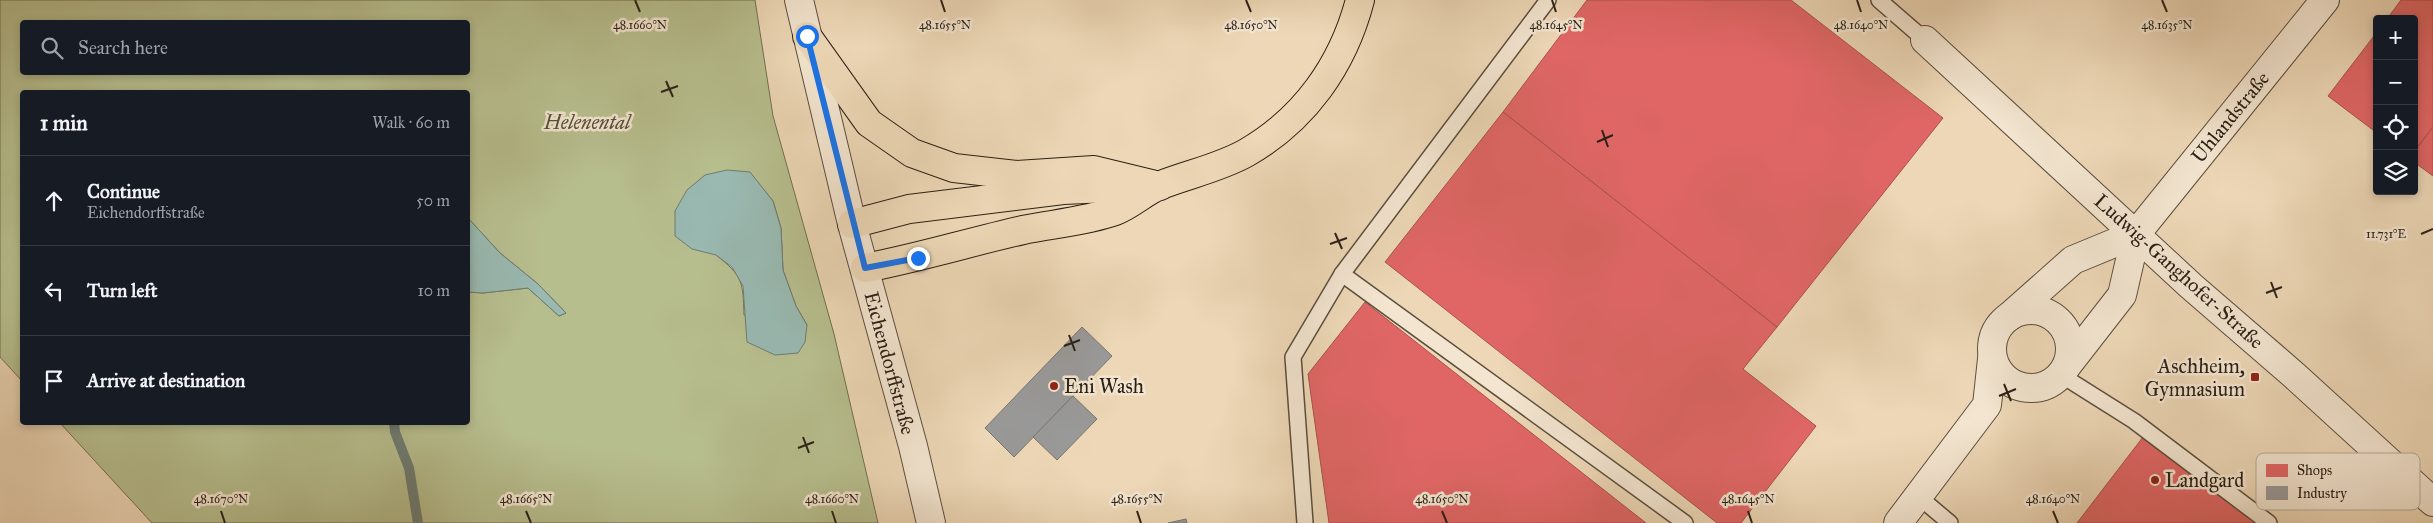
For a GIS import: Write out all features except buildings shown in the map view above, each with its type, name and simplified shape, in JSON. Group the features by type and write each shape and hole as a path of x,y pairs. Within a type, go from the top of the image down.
{"main road":[{"path":"865,268 918,258 1021,231 1116,211 1160,186 1201,173 1236,157 1276,133 1303,107 1332,71 1353,26 1360,0"},
{"path":"807,36 869,123 912,153 925,159 954,168 1016,175 1094,170 1160,186"},
{"path":"852,224 909,209 1062,190 1160,186"}],"street":[{"name":"Eichendorffstraße","path":"799,0 852,224 913,446 931,523"},
{"name":"Uhlandstraße","path":"2055,377 2122,295 2136,234 2325,0"},
{"name":"Ludwig-Ganghofer-Straße","path":"1925,40 2192,286 2296,376 2380,453"},
{"name":"Uhlandstraße","path":"1987,405 1992,359 1991,346 1994,334 2000,324 2073,260 2136,234"},
{"path":"1898,523 1987,405 2055,377 2070,347 2064,328 2057,320 2039,310 2029,310 2010,316"},
{"path":"1992,359 2001,376 2009,383 2018,387 2055,377"},
{"name":"Ludwig-Ganghofer-Straße","path":"2420,490 2433,502"}],"lane":[{"path":"1305,523 1294,381 1294,357 1342,274 1548,0"},
{"path":"1879,0 1925,40"},
{"path":"1342,274 1685,523"},
{"path":"2055,377 2134,421 2269,523"},
{"path":"1918,496 1950,523"}],"green space":[{"name":"Helenental","path":"0,0 755,0 773,116 834,334 878,523 152,523 62,425 470,425 470,292 483,293 528,288 559,316 566,313 538,284 500,253 470,220 470,90 20,90 20,379 0,357","holes":["750,173 773,201 781,228 783,270 796,306 807,325 744,315 740,280 732,269 716,255"]}],"water":[{"path":"727,170 750,172 773,201 781,228 783,270 796,306 807,325 805,342 798,353 775,355 747,342 743,286 732,267 716,255 692,249 675,236 675,211 687,190 705,175"},
{"path":"470,220 500,253 538,284 566,313 559,316 528,288 483,293 470,292"}],"waterway":[{"path":"394,425 395,432 409,468 418,523"}],"place":[{"name":"Aschheim, Gymnasium","path":"2255,377"},
{"name":"Eni Wash","path":"1054,386"},
{"name":"Landgard","path":"2155,480"}],"route":[{"path":"807,36 852,224 865,268 918,258"}]}
